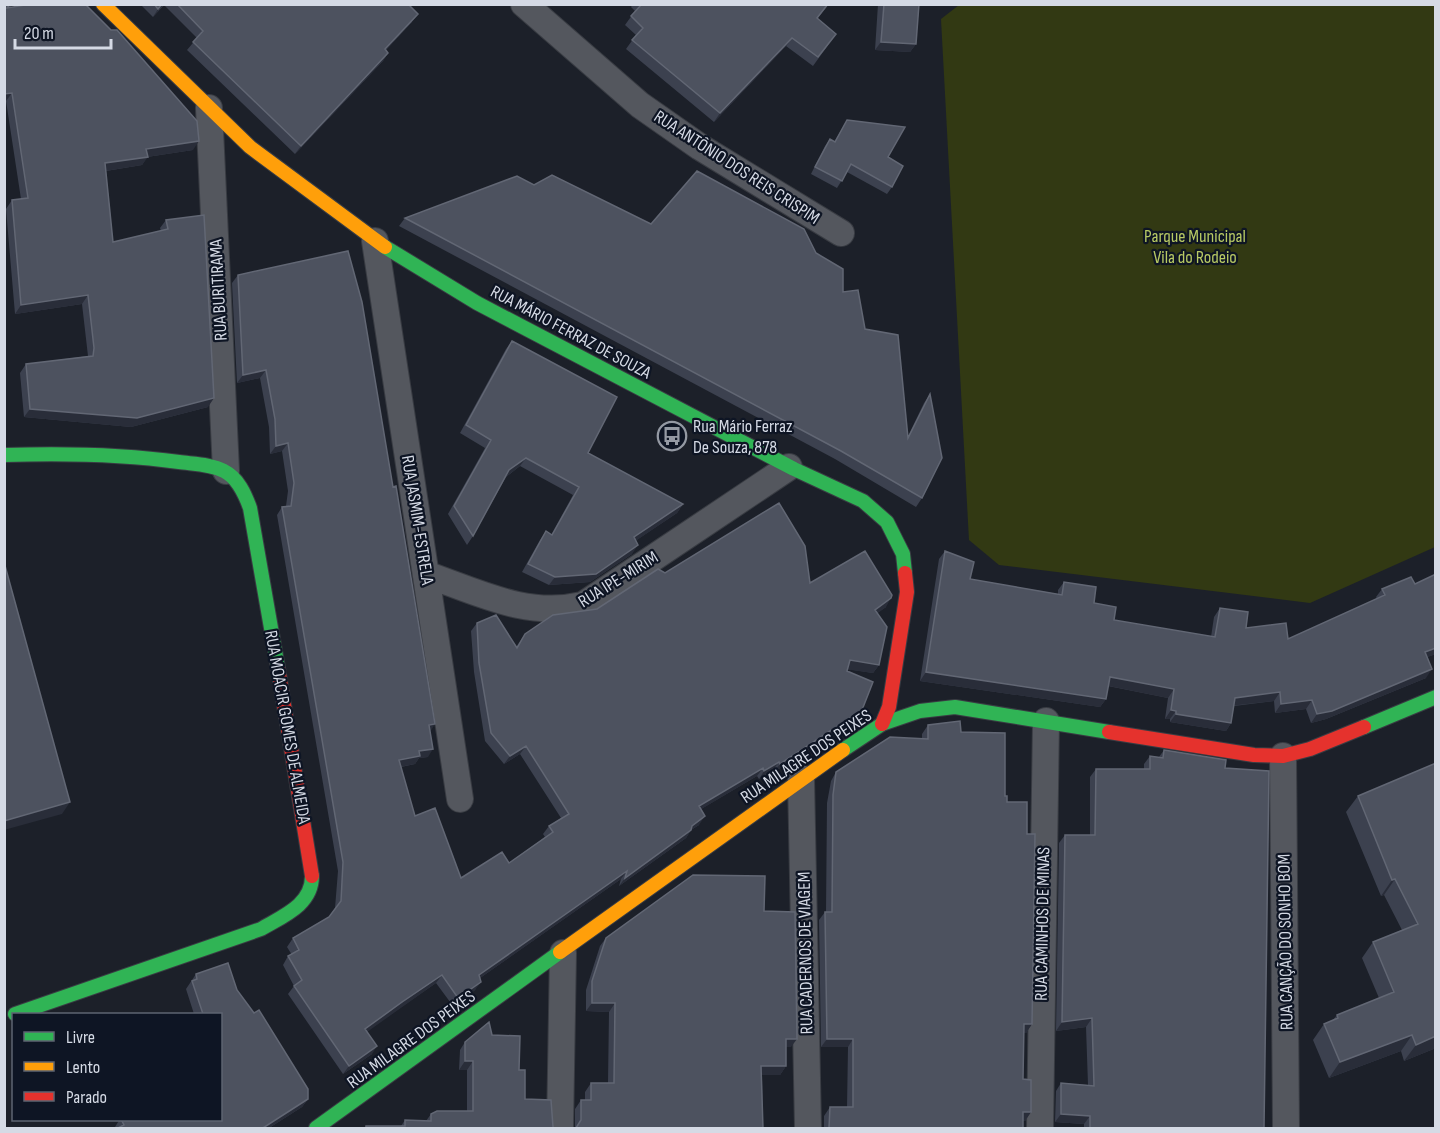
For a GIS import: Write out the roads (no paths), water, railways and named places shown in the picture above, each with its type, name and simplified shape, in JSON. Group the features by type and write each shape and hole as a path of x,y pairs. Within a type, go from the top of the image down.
{"street":[{"name":"RUA MÁRIO FERRAZ DE SOUZA","path":"103,4 250,147 375,242 477,303 789,466 863,501 887,522 903,554 907,583 905,612 889,707 882,724"},
{"name":"RUA ANTÔNIO DOS REIS CRISPIM","path":"524,4 640,105 700,147 842,233"},
{"name":"RUA BURITIRAMA","path":"209,108 226,471"},
{"name":"RUA JASMIM-ESTRELA","path":"375,242 428,574 460,799"},
{"path":"4,456 44,453 164,459 226,471"},
{"name":"RUA IPE-MIRIM","path":"428,574 533,610 561,610 583,605 789,466"},
{"name":"RUA MOACIR GOMES DE ALMEIDA","path":"20,1013 261,929 298,906 308,895 312,880 311,862 250,508 245,494 226,471"},
{"name":"RUA MILAGRE DOS PEIXES","path":"318,1128 563,953 801,778 882,724 920,711 955,707 1254,755 1283,756 1310,749 1436,697"},
{"name":"RUA CAMINHOS DE MINAS","path":"1040,1128 1046,721"},
{"name":"RUA CANÇÃO DO SONHO BOM","path":"1283,756 1286,1128"},
{"name":"RUA CADERNOS DE VIAGEM","path":"801,778 808,1128"},
{"path":"560,1128 563,953"}],"place":[{"name":"Rua Mário Ferraz De Souza, 878","path":"672,436"}],"park label":[{"name":"Parque Municipal Vila do Rodeio","path":"1195,246"}]}
